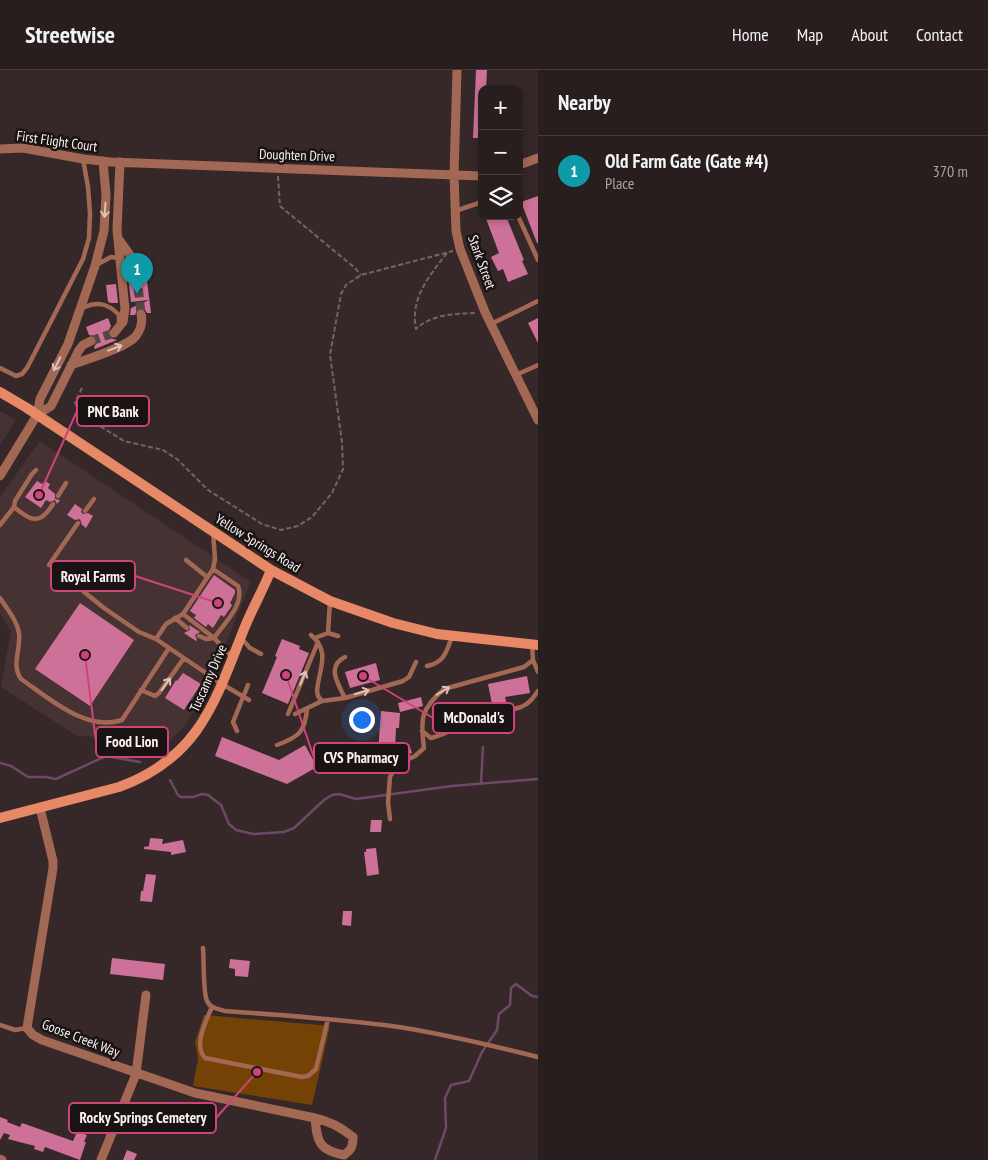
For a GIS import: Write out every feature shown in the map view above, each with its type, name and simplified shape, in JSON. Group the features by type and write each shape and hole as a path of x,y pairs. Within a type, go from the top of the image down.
{"main road":[{"name":"Yellow Springs Road","path":"0,392 213,530 271,570 330,601 393,623 452,637 535,645"},
{"name":"Tuscanny Drive","path":"0,818 119,787 138,780 163,765 182,748 200,726 216,699 271,570"}],"street":[{"name":"Stark Street","path":"457,70 454,175 456,231 460,249 490,324 538,420"},
{"name":"First Flight Court","path":"0,149 23,148 111,162"},
{"path":"523,164 538,158"},
{"name":"Doughten Drive","path":"111,162 478,176"},
{"path":"111,162 117,204 118,237 125,309 123,322 116,330"},
{"path":"0,476 37,415 40,399 68,344 95,266 104,231 106,195 111,162"},
{"path":"118,237 134,261 137,275"},
{"path":"71,365 125,344 135,337 141,328 141,314"},
{"path":"37,415 51,406 82,345 92,341"},
{"name":"Goose Creek Way","path":"40,808 53,868 27,1028 32,1035 136,1074 195,1093 314,1118 322,1120 345,1130 353,1137 353,1146 344,1156 322,1147 316,1137 314,1118"},
{"path":"101,1160 136,1074 146,995"}],"lane":[{"path":"0,368 16,376 22,374 27,368 83,259 89,238 90,213 83,159"},
{"path":"455,211 478,203"},
{"path":"520,220 538,260"},
{"path":"95,266 102,260 111,257 118,258 120,261"},
{"path":"490,324 538,301"},
{"path":"80,309 91,304 103,304 113,308 119,315 116,330"},
{"path":"516,375 538,365"},
{"path":"0,525 14,507 15,501 36,470"},
{"path":"58,496 66,483"},
{"path":"86,511 94,499"},
{"path":"14,507 31,520 45,516 53,504"},
{"path":"49,565 78,523"},
{"path":"156,639 166,624 183,614 213,569 215,559 213,530"},
{"path":"186,560 207,577"},
{"path":"199,636 206,639 214,638 239,602 240,590 238,586 213,569"},
{"path":"83,591 135,629 156,639 249,700"},
{"path":"0,598 17,624 16,672 21,679 75,716 87,720 115,722 122,720 169,648"},
{"path":"328,633 330,601"},
{"path":"183,614 214,638 233,658"},
{"path":"175,618 187,628"},
{"path":"288,714 315,638 328,633 338,636"},
{"path":"427,666 436,664 445,656 452,637"},
{"path":"241,638 250,648 261,654"},
{"path":"315,638 323,652 317,691 322,701"},
{"path":"535,645 533,660 538,672"},
{"path":"345,657 337,662 334,671 345,698"},
{"path":"141,690 154,696 159,693 184,658"},
{"path":"390,819 388,802 390,777 396,765 415,756 424,748 422,731 423,713 434,698 444,689 524,667 533,660"},
{"path":"295,714 322,701 345,698 403,680 408,677 416,662"},
{"path":"236,731 233,722 248,685"},
{"path":"422,731 432,738 445,735 476,718 522,706 532,700 538,691"},
{"path":"277,745 293,739 303,730 307,708"},
{"path":"203,948 207,1001 212,1007 225,1011 328,1019 394,1027 492,1045 538,1057"},
{"path":"212,1007 201,1041 201,1054 205,1058 302,1077 308,1076 316,1069 328,1019"},
{"path":"0,1025 15,1030 27,1028"}],"path":[{"path":"278,168 280,206 361,275"},
{"path":"82,388 74,402 79,412 124,441 163,450 177,459 208,490 262,524 281,530 298,526 312,517 332,493 342,469 342,442 330,355 341,294 346,285 361,275 460,249"},
{"path":"448,252 429,276 420,292 415,307 416,330 421,324 438,317 485,312"}],"shaded area":[{"path":"0,411 16,420 0,445"},
{"path":"40,441 248,580 250,584 205,694 184,727 170,740 77,736 1,687 11,631 0,614 0,497"},
{"path":"204,1015 330,1026 312,1105 193,1086 198,1059 195,1042"}],"building":[{"path":"476,70 487,70 486,85 478,85 478,138 473,138"},
{"path":"538,196 538,243 523,207 523,201"},
{"path":"487,220 508,220 528,274 508,282 503,269 498,271 491,257 499,253"},
{"path":"146,273 151,313 147,313 140,308 135,315 130,315 131,308 149,300 131,302 128,276 131,275 133,280 138,281"},
{"path":"116,284 118,303 108,302 106,285"},
{"path":"108,318 111,326 108,336 117,340 95,349 97,339 89,335 86,327"},
{"path":"538,318 538,343 528,323"},
{"path":"37,481 42,484 45,481 50,484 48,488 55,494 55,499 60,500 57,504 55,500 50,502 46,500 41,508 25,497"},
{"path":"75,504 82,509 81,512 83,514 88,513 93,516 86,528 82,525 80,519 75,520 67,515"},
{"path":"214,575 235,590 235,593 230,603 231,607 224,617 221,615 213,628 208,624 206,627 194,618 196,615 190,611"},
{"path":"80,603 134,640 90,706 35,669"},
{"path":"189,625 200,632 195,635 196,641 184,633 190,630"},
{"path":"282,639 300,646 299,649 309,653 288,704 262,693 277,657 275,656"},
{"path":"376,663 380,680 350,688 345,672"},
{"path":"183,673 201,684 184,710 165,698 176,680"},
{"path":"527,676 530,693 505,697 507,706 493,709 488,684"},
{"path":"421,697 423,706 400,712 398,703"},
{"path":"381,711 400,713 399,728 396,728 395,748 409,744 412,753 401,757 376,754 378,753"},
{"path":"222,737 279,760 305,745 317,767 287,784 215,756"},
{"path":"332,755 344,755 344,773 333,773"},
{"path":"371,820 382,820 381,832 370,832"},
{"path":"150,838 163,839 162,844 183,840 186,852 171,855 171,852 144,849 144,847 149,846"},
{"path":"376,848 379,874 367,876 364,852 366,852 366,849"},
{"path":"146,874 156,875 152,902 140,901"},
{"path":"343,911 352,911 351,926 342,925"},
{"path":"112,958 165,964 163,980 110,974"},
{"path":"230,959 250,961 248,977 235,976 235,969 229,968"},
{"path":"0,1117 20,1127 22,1123 73,1141 77,1132 87,1135 80,1160 45,1147 43,1152 34,1149 35,1146 8,1139 10,1135 4,1133 0,1140"},
{"path":"127,1150 137,1154 134,1160 123,1160"}],"waterway":[{"path":"481,783 483,747"},
{"path":"0,763 11,766 28,777 56,779 106,756 140,762"},
{"path":"170,780 181,797 208,795 221,805 229,824 236,830 253,834 284,832 294,828 332,795 339,794 356,799 452,786 538,779"},
{"path":"435,1160 446,1128 445,1098 451,1085 469,1081 482,1052 497,1030 499,1014 510,1005 511,988 516,984 532,996 538,997"}],"tunnel":[{"path":"137,275 141,314"},
{"path":"91,341 114,333"}],"place":[{"name":"Old Farm Gate (Gate #4)","path":"137,294"},
{"name":"PNC Bank","path":"39,495"},
{"name":"Royal Farms","path":"218,603"},
{"name":"Food Lion","path":"85,655"},
{"name":"CVS Pharmacy","path":"286,675"},
{"name":"McDonald's","path":"363,676"},
{"name":"Rocky Springs Cemetery","path":"257,1072"}]}
